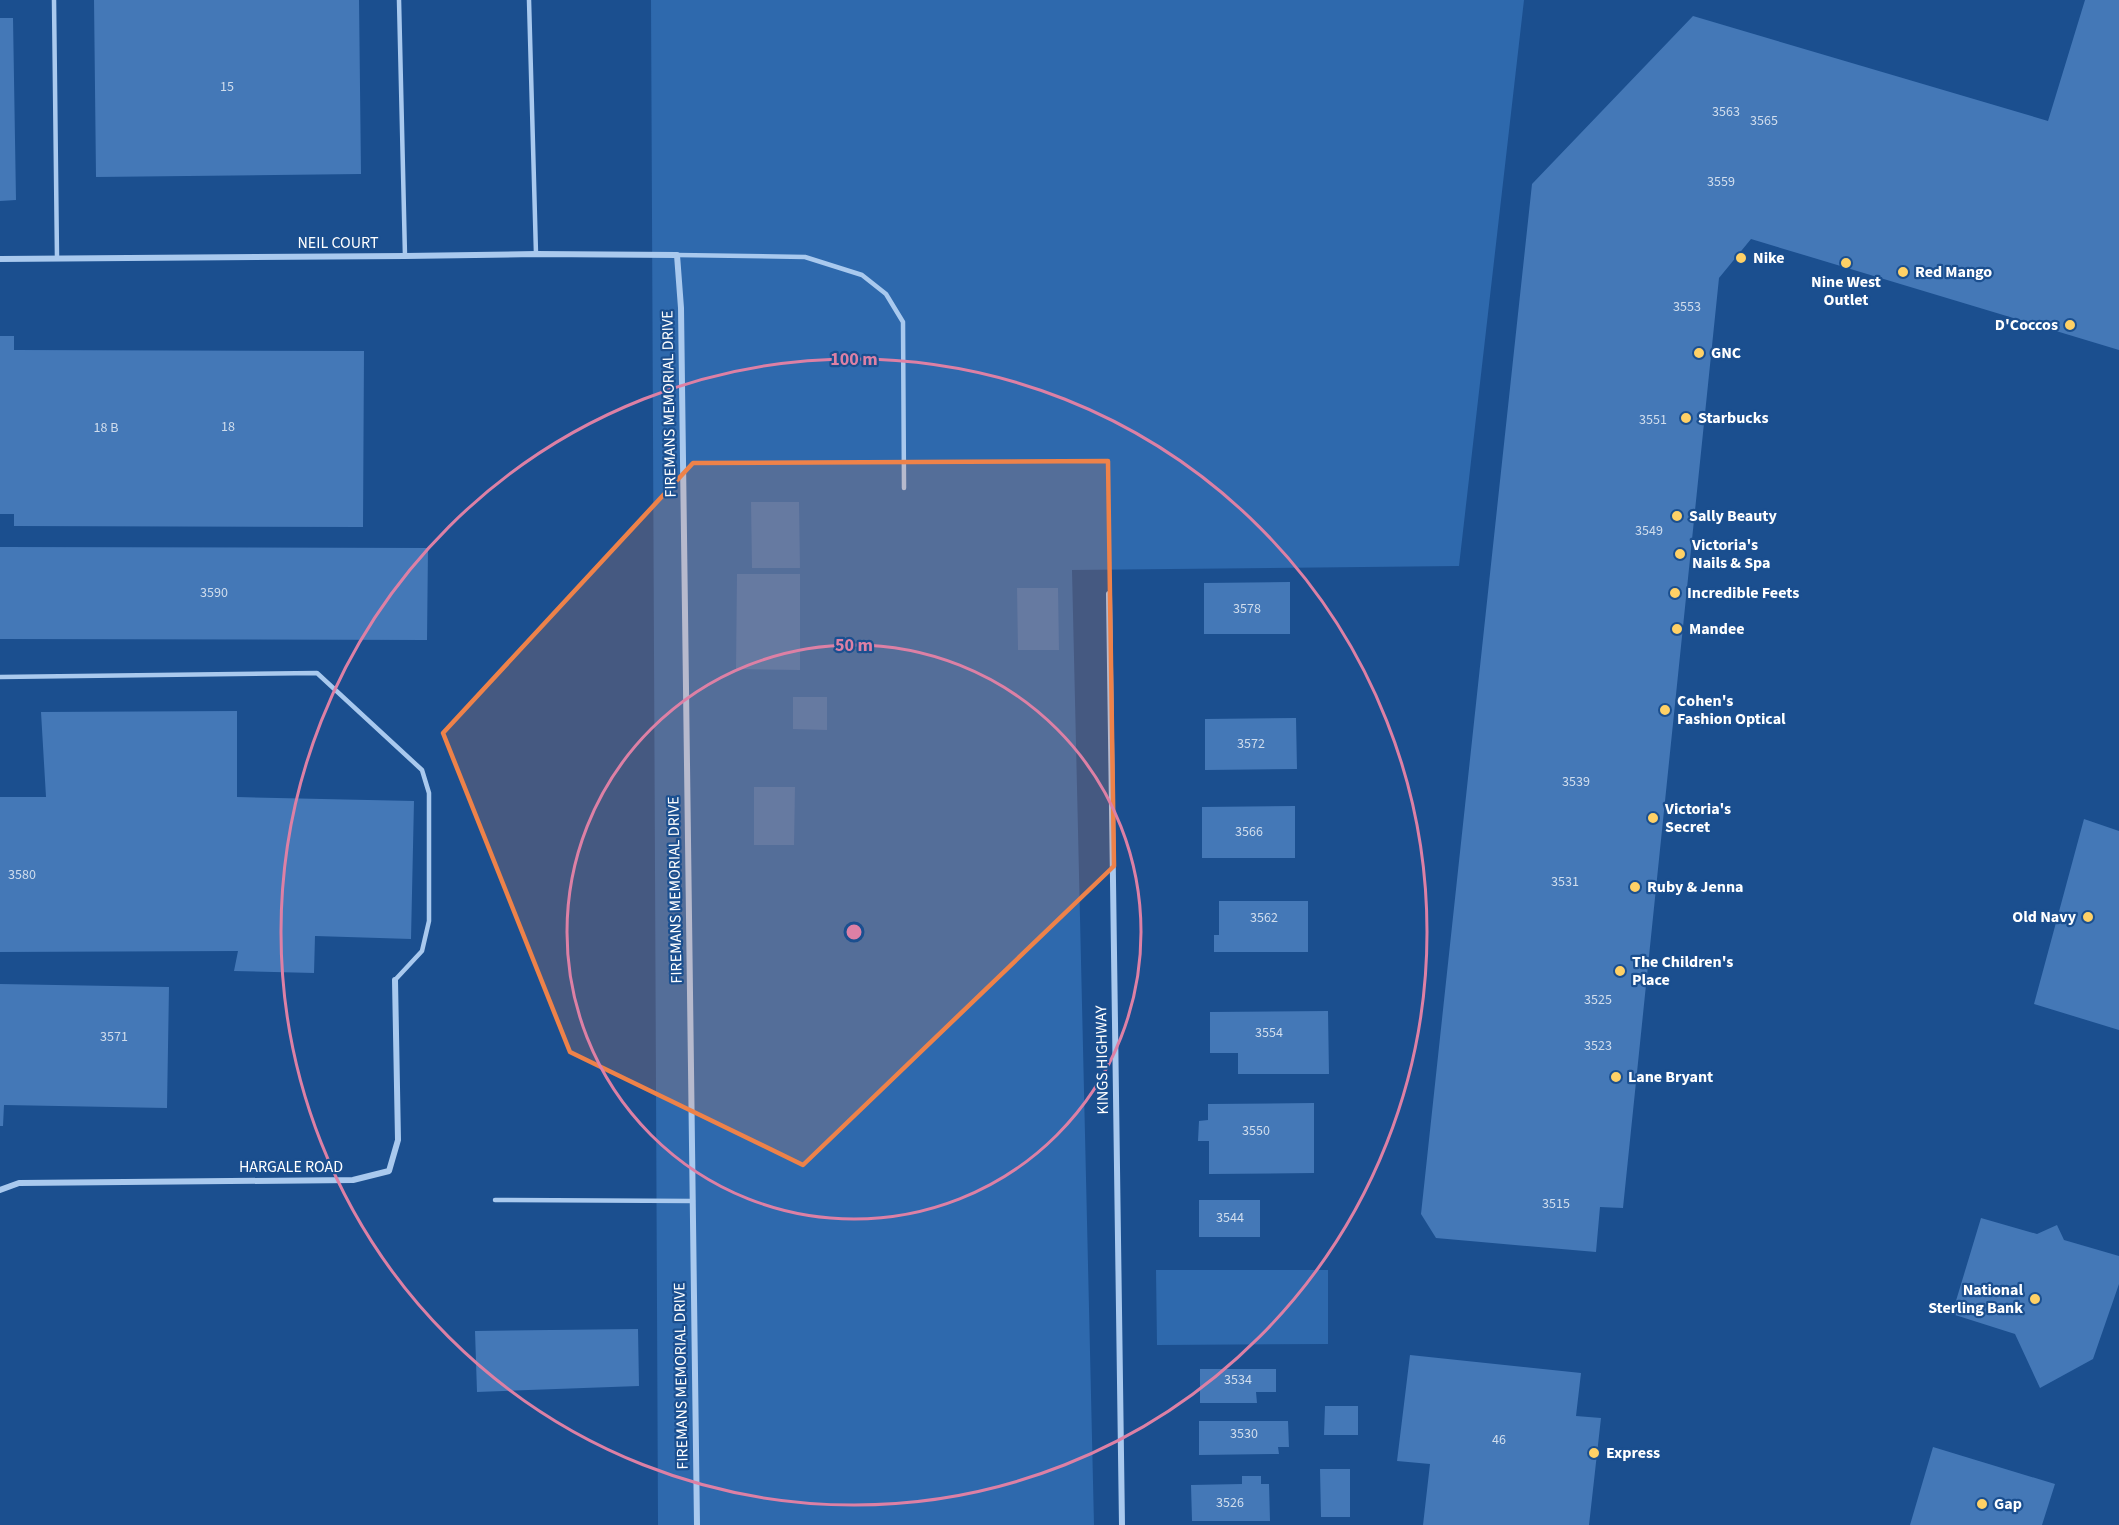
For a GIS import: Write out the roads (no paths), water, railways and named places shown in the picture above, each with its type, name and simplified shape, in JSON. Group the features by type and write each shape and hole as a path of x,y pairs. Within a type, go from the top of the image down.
{"street":[{"name":"NEIL COURT","path":"0,259 536,254 676,255"},
{"name":"FIREMANS MEMORIAL DRIVE","path":"676,255 681,309 697,1525"},
{"name":"KINGS HIGHWAY","path":"1108,594 1122,1525"},
{"name":"HARGALE ROAD","path":"0,1190 19,1183 353,1180 389,1171 398,1140 395,980"}],"lane":[{"path":"54,0 57,258"},
{"path":"399,0 405,256"},
{"path":"529,0 536,254"},
{"path":"676,255 805,257 862,275 886,294 903,322 904,488"},
{"path":"0,677 317,673 422,770 429,793 429,921 422,951 395,980"},
{"path":"495,1200 693,1201"}],"place":[{"name":"Nike","path":"1741,258"},
{"name":"Nine West Outlet","path":"1846,263"},
{"name":"Red Mango","path":"1903,272"},
{"name":"D'Coccos","path":"2070,325"},
{"name":"GNC","path":"1699,353"},
{"name":"Starbucks","path":"1686,418"},
{"name":"Sally Beauty","path":"1677,516"},
{"name":"Victoria's Nails & Spa","path":"1680,554"},
{"name":"Incredible Feets","path":"1675,593"},
{"name":"Mandee","path":"1677,629"},
{"name":"Cohen's Fashion Optical","path":"1665,710"},
{"name":"Victoria's Secret","path":"1653,818"},
{"name":"Ruby & Jenna","path":"1635,887"},
{"name":"Old Navy","path":"2088,917"},
{"name":"The Children's Place","path":"1620,971"},
{"name":"Lane Bryant","path":"1616,1077"},
{"name":"National Sterling Bank","path":"2035,1299"},
{"name":"Express","path":"1594,1453"},
{"name":"Gap","path":"1982,1504"}]}
